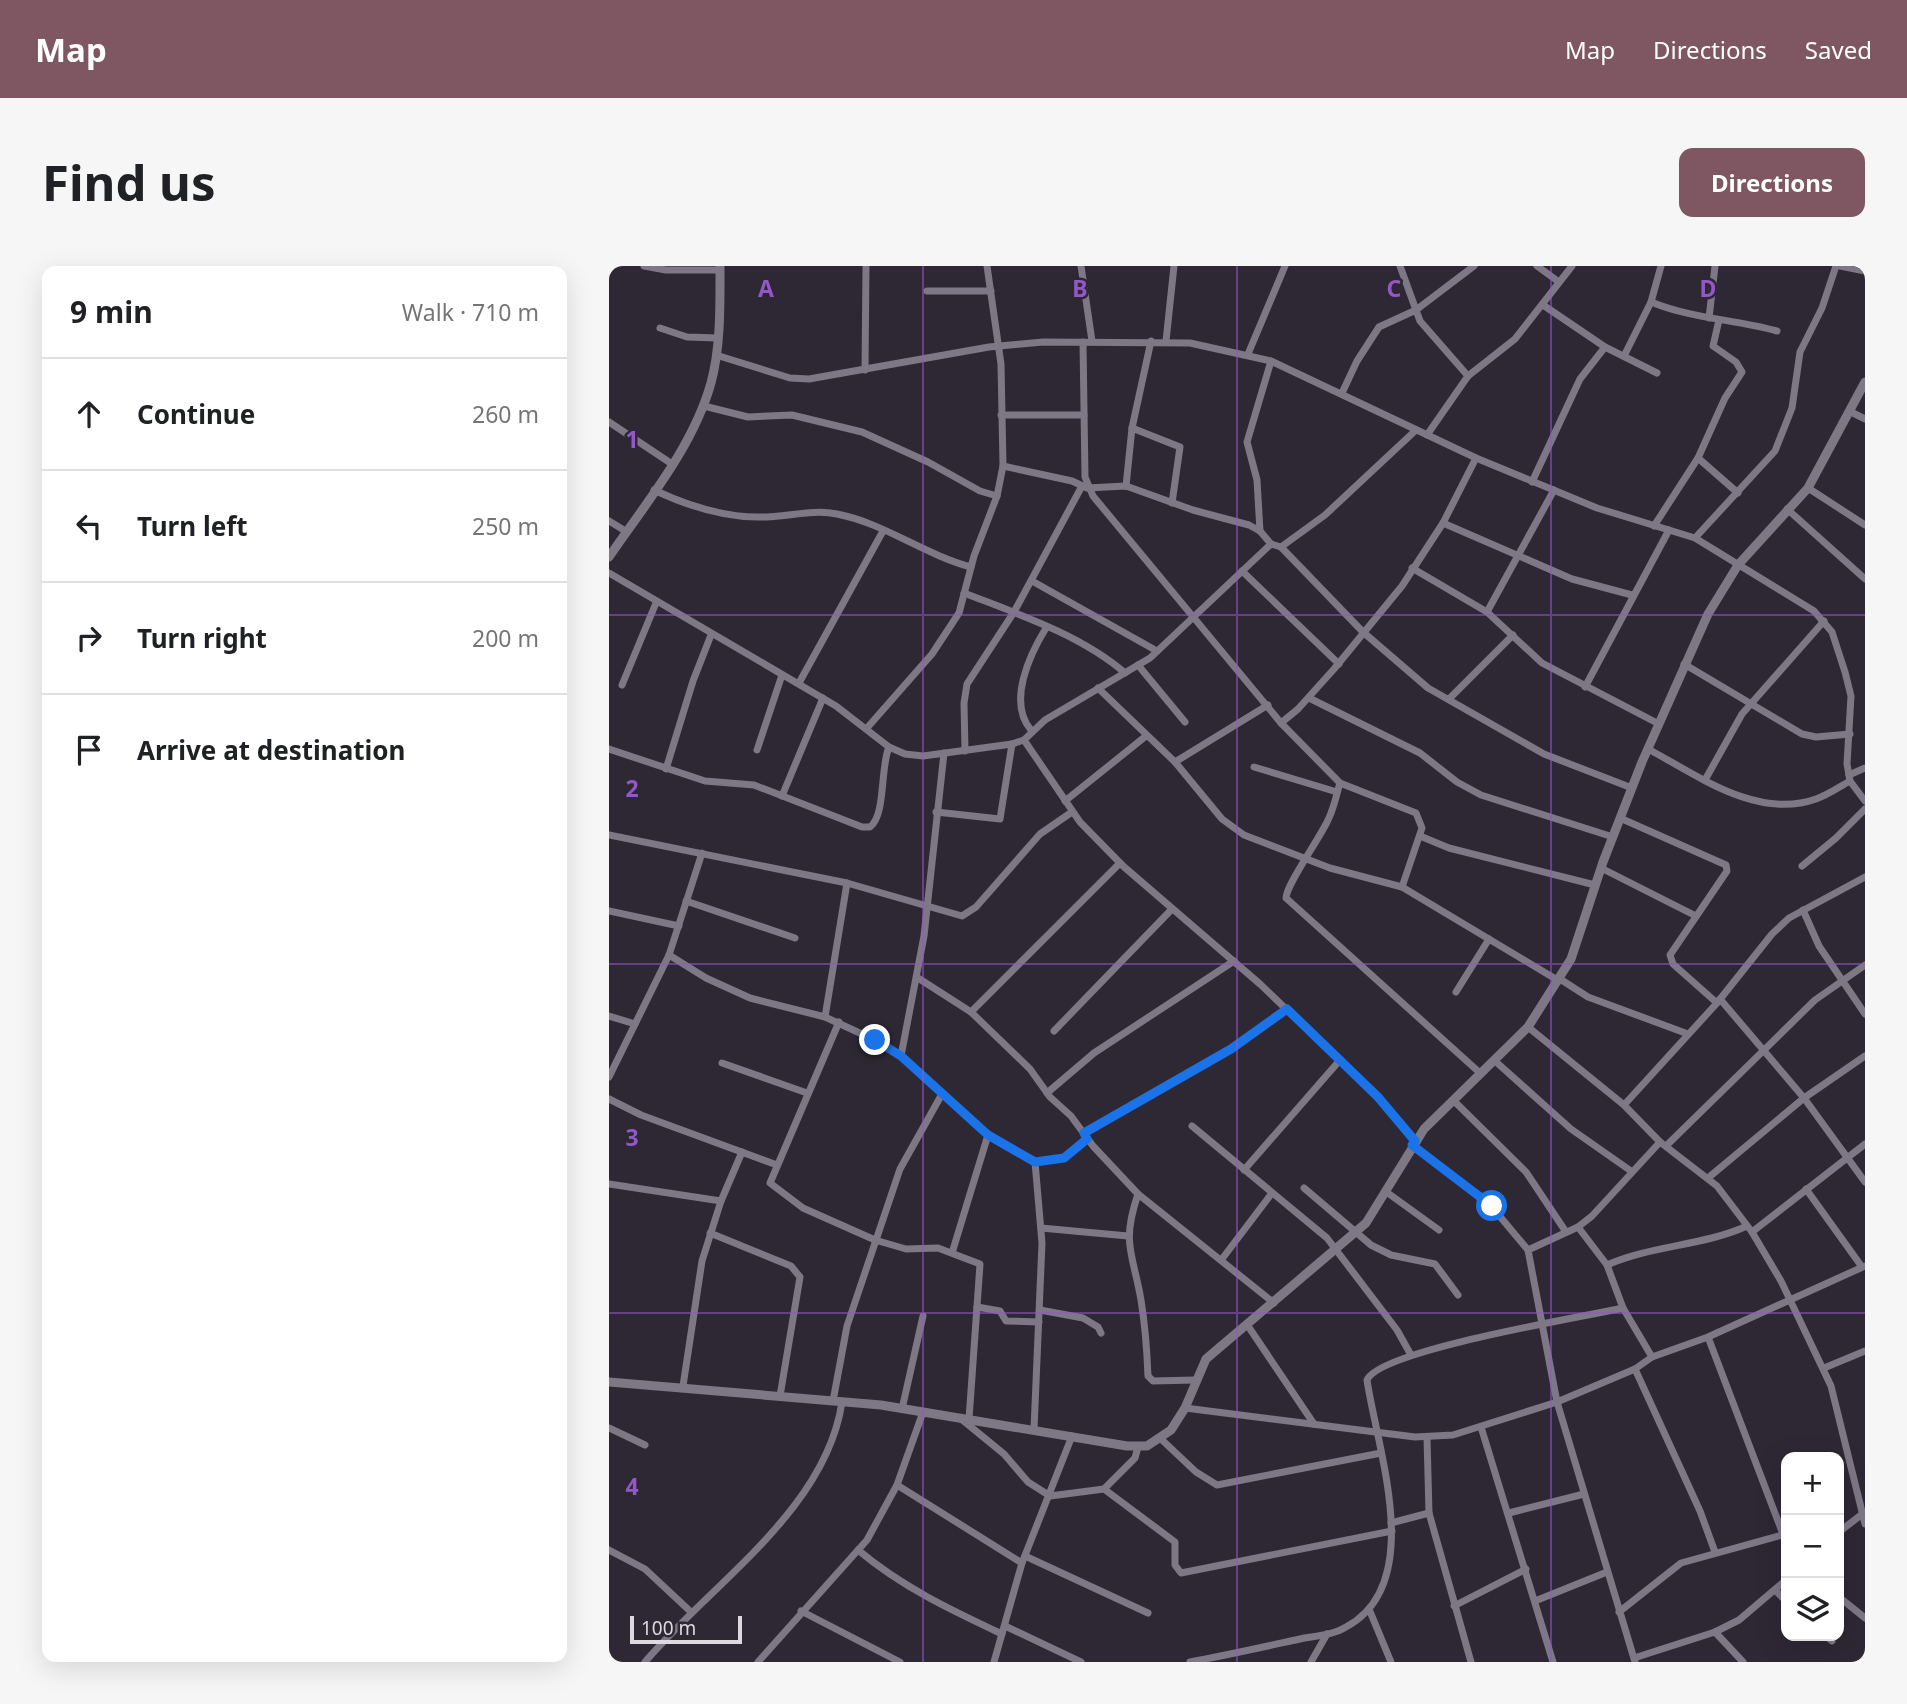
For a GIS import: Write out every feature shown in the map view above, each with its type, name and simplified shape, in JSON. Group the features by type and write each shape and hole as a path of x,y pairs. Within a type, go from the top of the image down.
{"street":[{"path":"609,557 672,464 704,407 716,355 720,268 666,270 644,266"},
{"path":"865,370 866,266"},
{"path":"867,728 932,654 959,613 971,567 997,496 1003,466 1000,346 987,266"},
{"path":"965,751 964,703 967,684 1014,612 1085,487 1084,415 1088,341 1081,266"},
{"path":"1166,341 1174,266"},
{"path":"1248,354 1285,266"},
{"path":"1399,266 1420,321 1468,376"},
{"path":"1342,393 1376,331 1416,310 1474,266"},
{"path":"1537,266 1559,282"},
{"path":"1426,435 1468,376 1515,339 1573,266"},
{"path":"1623,356 1651,302 1661,266"},
{"path":"1709,318 1715,266"},
{"path":"1695,538 1775,451 1792,408 1800,352 1822,308 1838,266 1865,271"},
{"path":"927,291 991,291"},
{"path":"1651,302 1683,315 1737,320 1777,331"},
{"path":"1543,305 1605,347 1657,373"},
{"path":"1654,526 1698,458 1725,398 1742,372 1736,362 1713,346 1719,320"},
{"path":"660,328 687,337 718,338"},
{"path":"716,355 790,378 809,379 1000,346 1088,341 1166,341 1213,346 1271,361 1532,482 1597,508 1695,538 1814,611 1832,632 1848,684 1849,778 1865,801"},
{"path":"1126,486 1132,428 1151,341"},
{"path":"1532,482 1575,389 1605,347"},
{"path":"1260,531 1257,480 1246,450 1271,361"},
{"path":"609,1382 683,1386 838,1401 964,1418 1138,1447 1161,1439 1171,1430 1185,1408 1195,1380 1215,1350 1248,1326 1373,1214 1414,1143 1453,1100 1528,1027 1560,980 1571,959 1601,867 1632,788 1708,614 1738,565 1808,488 1865,382"},
{"path":"704,407 748,417 792,415 862,432 980,491 997,496"},
{"path":"1849,411 1865,419"},
{"path":"1001,415 1084,415"},
{"path":"609,422 672,464"},
{"path":"1132,428 1180,447 1172,503"},
{"path":"1281,547 1325,515 1416,430"},
{"path":"1281,723 1309,698 1402,586 1443,523 1476,458"},
{"path":"1698,458 1738,493"},
{"path":"1003,466 1085,487 1126,486 1260,531 1271,544 1281,547 1363,632 1429,688 1543,754 1632,788"},
{"path":"1085,487 1281,723 1340,783 1416,813 1421,820 1420,836 1402,887"},
{"path":"1808,488 1865,525"},
{"path":"654,490 697,508 737,517 818,512 864,522 934,555 971,567"},
{"path":"1487,612 1554,490"},
{"path":"1787,509 1865,579"},
{"path":"609,522 627,532"},
{"path":"1443,523 1572,579 1632,595"},
{"path":"1585,687 1669,530"},
{"path":"799,683 883,531"},
{"path":"609,573 711,635 799,683 867,728 889,747 905,754 944,753 1024,740 1031,730 1157,651 1271,544"},
{"path":"1412,568 1487,612 1542,663 1659,723"},
{"path":"1243,571 1339,664"},
{"path":"1032,580 1157,651"},
{"path":"964,593 1047,628 1108,659 1125,673"},
{"path":"622,685 656,603"},
{"path":"1706,780 1742,714 1823,621"},
{"path":"1031,730 1023,715 1024,673 1029,655 1047,628"},
{"path":"666,769 693,681 711,635"},
{"path":"1449,699 1513,635"},
{"path":"1684,664 1808,736 1850,734"},
{"path":"1138,665 1185,722"},
{"path":"757,750 782,675"},
{"path":"1098,688 1175,762 1222,819 1263,844 1370,880 1402,887 1596,1000 1688,1034"},
{"path":"782,796 823,698"},
{"path":"1309,698 1420,753 1457,782 1481,795 1613,836"},
{"path":"1175,762 1268,705"},
{"path":"1065,801 1146,736"},
{"path":"1024,740 1072,812 1120,863 1234,961 1341,1060 1378,1097 1414,1143 1492,1206 1528,1250 1557,1402 1635,1660 1715,1632 1739,1620 1781,1585"},
{"path":"936,812 1000,818 1012,744"},
{"path":"609,749 705,781 754,785 862,827 870,827 879,812 883,761 889,747"},
{"path":"1648,749 1744,798 1782,804 1817,799 1865,768"},
{"path":"901,1056 918,978 944,753"},
{"path":"1254,766 1337,792"},
{"path":"1340,783 1328,820 1308,859 1288,886 1286,898 1480,1073"},
{"path":"1801,866 1836,838 1865,809"},
{"path":"609,835 847,883 968,915 1040,834 1072,812"},
{"path":"1620,818 1726,865 1727,871 1670,959 1719,1001 1804,1098 1865,1182"},
{"path":"1420,836 1448,848 1595,885"},
{"path":"609,1077 669,955 702,853"},
{"path":"971,1012 1120,863"},
{"path":"1601,867 1696,916"},
{"path":"1624,1105 1719,1001 1772,934 1803,911 1865,877"},
{"path":"825,1017 847,883"},
{"path":"687,901 795,938"},
{"path":"1054,1031 1172,909"},
{"path":"609,911 679,926"},
{"path":"1803,911 1819,946 1865,1014"},
{"path":"1457,992 1489,939"},
{"path":"669,955 706,978 750,998 839,1022 901,1056 988,1135 1035,1162 1064,1158 1086,1136 1231,1049 1287,1009"},
{"path":"1047,1093 1094,1053 1234,961"},
{"path":"1528,1250 1578,1227 1599,1209 1631,1171 1761,1051 1842,980 1865,965"},
{"path":"918,978 955,999 1030,1069 1047,1093 1138,1194 1274,1303"},
{"path":"609,1016 635,1024"},
{"path":"839,1022 807,1093 771,1186 803,1208 875,1240 906,1249 925,1247 952,1252 982,1266 964,1418"},
{"path":"1528,1027 1624,1105 1663,1144 1708,1178 1750,1229 1824,1368 1841,1418 1862,1499 1861,1515 1865,1524"},
{"path":"1708,1178 1804,1098 1865,1056"},
{"path":"1244,1170 1341,1060"},
{"path":"1495,1061 1571,1129 1631,1171"},
{"path":"722,1063 807,1093"},
{"path":"645,1662 691,1612 768,1537 791,1509 835,1438 847,1326 899,1169 942,1094"},
{"path":"609,1098 641,1115 777,1166"},
{"path":"1453,1100 1526,1172 1566,1232"},
{"path":"1192,1126 1336,1249 1397,1330 1411,1355"},
{"path":"952,1252 988,1135"},
{"path":"1607,1265 1645,1250 1750,1229 1865,1144"},
{"path":"683,1386 710,1233 742,1152"},
{"path":"1034,1429 1041,1228 1035,1162"},
{"path":"609,1184 721,1201"},
{"path":"1304,1188 1380,1250 1435,1264 1458,1295"},
{"path":"1185,1408 1427,1438 1481,1427 1557,1402 1635,1369 1652,1357 1708,1337 1863,1267 1806,1189"},
{"path":"1385,1191 1439,1230"},
{"path":"1222,1259 1272,1193"},
{"path":"1138,1194 1128,1236 1133,1273 1142,1304 1150,1379 1195,1380"},
{"path":"1578,1227 1607,1265 1623,1308 1652,1357"},
{"path":"1041,1228 1128,1236"},
{"path":"710,1233 797,1271 800,1277 780,1396"},
{"path":"977,1307 1000,1311 1006,1321 1039,1322"},
{"path":"1190,1662 1327,1634 1345,1628 1369,1609 1389,1573 1391,1527 1381,1453 1374,1431 1368,1376 1411,1355 1623,1308"},
{"path":"1039,1310 1083,1318 1098,1327 1101,1333"},
{"path":"902,1409 923,1316"},
{"path":"1248,1326 1314,1424"},
{"path":"1708,1337 1781,1527"},
{"path":"1824,1368 1865,1351"},
{"path":"1635,1369 1700,1511 1715,1552"},
{"path":"758,1662 858,1550 897,1485 923,1412"},
{"path":"964,1418 1004,1454 1028,1482 1050,1496 1104,1489 1135,1458 1138,1447"},
{"path":"1481,1427 1553,1662"},
{"path":"609,1428 645,1445"},
{"path":"994,1662 1024,1559 1072,1437"},
{"path":"1427,1438 1429,1513 1471,1662"},
{"path":"1161,1439 1196,1472 1217,1485 1381,1453"},
{"path":"897,1485 1024,1559 1148,1613"},
{"path":"1104,1489 1175,1542 1175,1565 1181,1573 1391,1527 1429,1513"},
{"path":"1509,1513 1584,1494"},
{"path":"1844,1526 1861,1515"},
{"path":"1619,1612 1681,1563 1715,1552 1781,1538"},
{"path":"609,1550 645,1569 691,1612"},
{"path":"858,1550 930,1599 1081,1662"},
{"path":"1454,1606 1526,1569"},
{"path":"1535,1601 1607,1572"},
{"path":"1775,1590 1781,1596"},
{"path":"1844,1601 1865,1618"},
{"path":"1369,1609 1391,1662"},
{"path":"801,1611 900,1662"},
{"path":"1715,1632 1744,1662"},
{"path":"1311,1662 1327,1634"}],"route":[{"path":"875,1040 901,1056 988,1135 1035,1162 1056,1161 1064,1158 1087,1139 1084,1133 1231,1049 1287,1009 1378,1097 1415,1141 1412,1145 1492,1206"}]}
